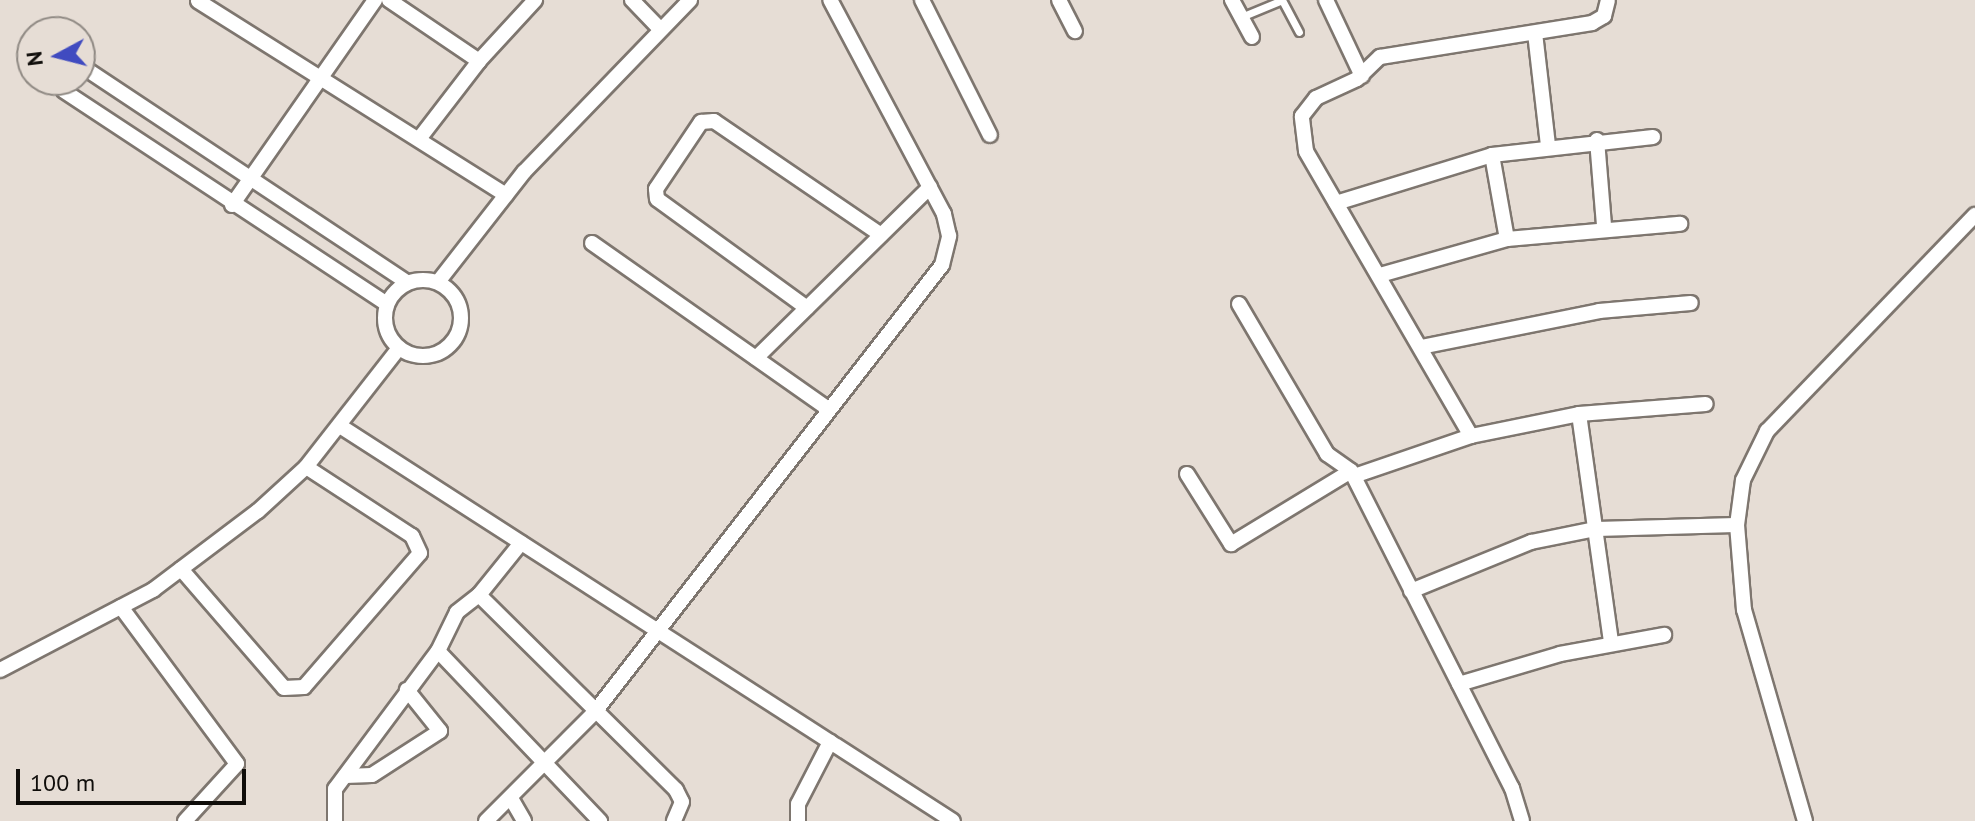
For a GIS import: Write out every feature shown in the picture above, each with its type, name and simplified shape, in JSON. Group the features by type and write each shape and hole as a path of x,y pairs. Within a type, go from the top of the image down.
{"street":[{"path":"232,205 375,0"},
{"path":"389,0 479,61"},
{"path":"419,139 479,61 535,0"},
{"path":"632,0 659,28"},
{"path":"438,282 506,195 659,28 690,0"},
{"path":"486,821 512,800 594,713 657,626 942,265 947,225 930,187 830,0"},
{"path":"922,0 990,135"},
{"path":"1059,0 1075,31"},
{"path":"1232,0 1252,37"},
{"path":"1326,0 1362,76"},
{"path":"1471,436 1302,141 1302,116 1316,98 1362,76 1387,55 1597,22 1608,0"},
{"path":"198,1 506,195"},
{"path":"1535,33 1548,145"},
{"path":"96,76 249,181 407,282 438,282"},
{"path":"71,96 232,205 387,304"},
{"path":"807,308 657,199 656,189 701,122 714,121 881,235"},
{"path":"1336,203 1492,155 1548,145 1653,137"},
{"path":"1597,140 1604,225"},
{"path":"1492,155 1507,239"},
{"path":"756,358 930,187"},
{"path":"1805,821 1749,632 1737,525 1743,480 1767,431 1975,215"},
{"path":"1380,275 1507,239 1604,225 1680,224"},
{"path":"592,243 827,408"},
{"path":"407,282 387,304 386,328 399,348 424,357 457,338 462,312 438,282"},
{"path":"1421,347 1599,311 1691,303"},
{"path":"1239,304 1327,454 1352,474 1459,684 1522,821"},
{"path":"0,670 121,607 181,569 306,467 399,348"},
{"path":"1187,474 1231,544 1352,474 1471,436 1579,414 1706,404"},
{"path":"1579,414 1611,643"},
{"path":"340,426 657,626 953,821"},
{"path":"181,569 284,688 304,687 420,553 412,536 306,467"},
{"path":"1411,591 1531,542 1595,529 1737,525"},
{"path":"335,821 332,798 345,776 438,651 457,612 479,595 521,543"},
{"path":"479,595 594,713 676,790 682,802 674,821"},
{"path":"121,607 237,764 187,820"},
{"path":"1459,684 1611,643 1664,635"},
{"path":"438,651 600,821"},
{"path":"345,776 372,775 440,731 407,690"},
{"path":"798,821 798,804 830,742"},
{"path":"512,800 524,821"}],"lane":[{"path":"1241,17 1282,0 1299,32"}]}
